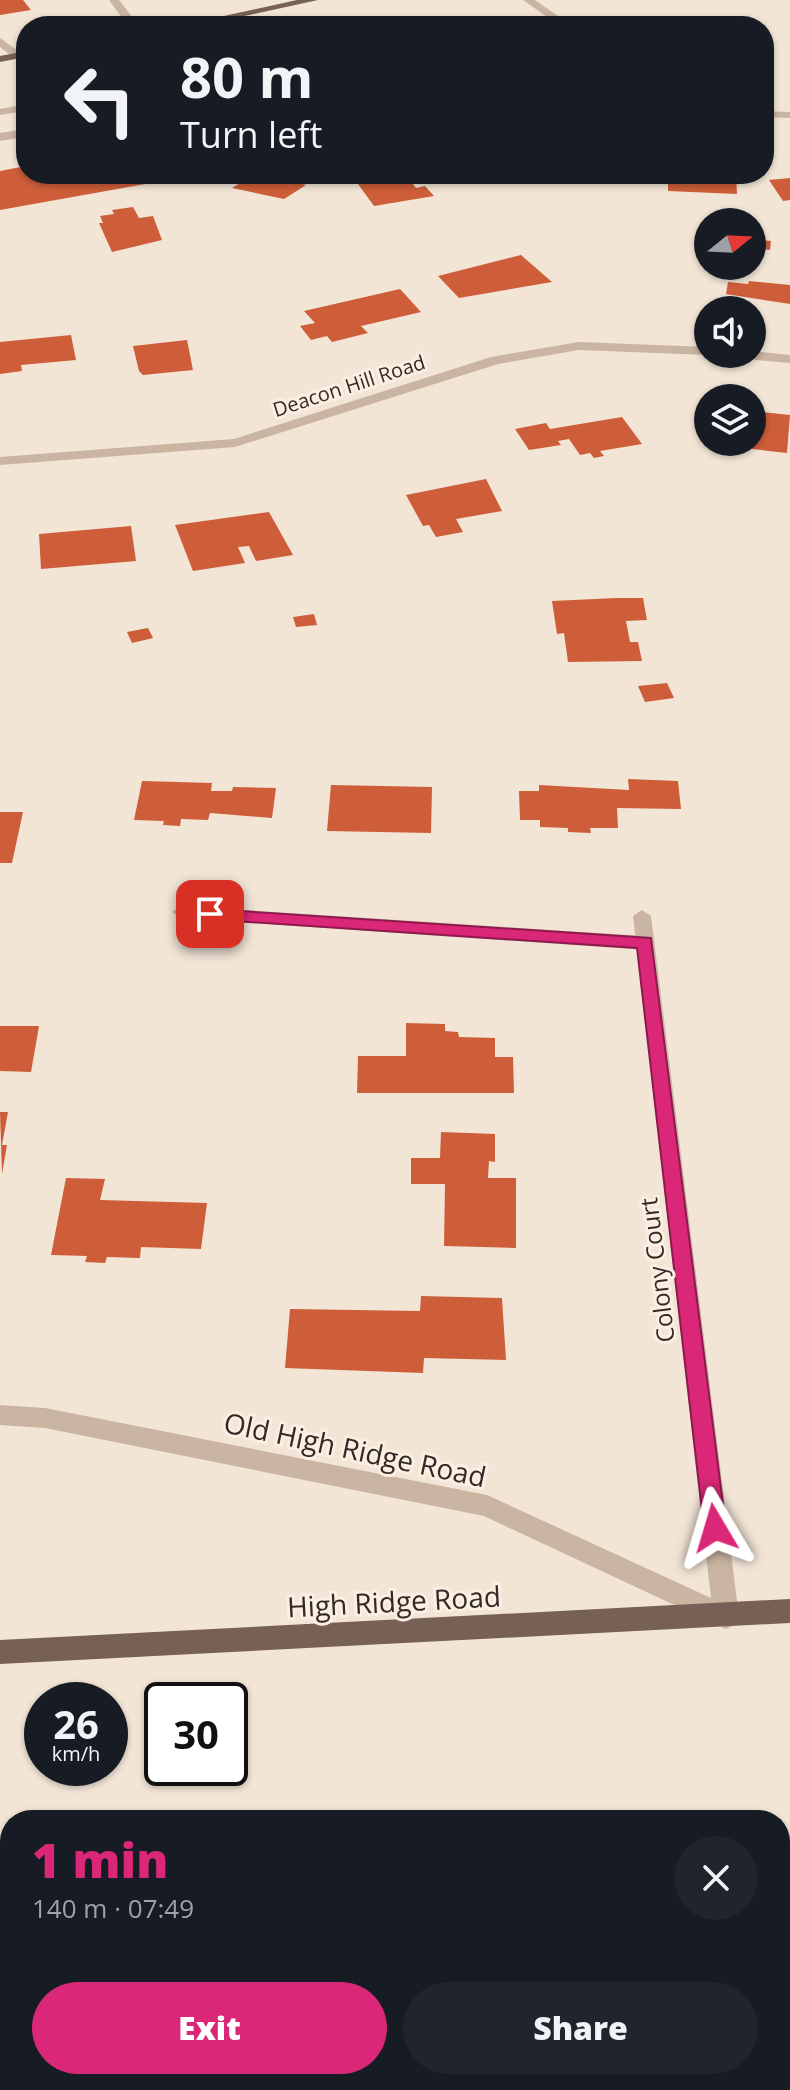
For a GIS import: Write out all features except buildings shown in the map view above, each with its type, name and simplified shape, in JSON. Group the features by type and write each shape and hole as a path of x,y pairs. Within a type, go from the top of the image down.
{"main road":[{"path":"233,16 313,0"},
{"name":"High Ridge Road","path":"0,1652 726,1617 790,1611"}],"street":[{"path":"114,0 126,16"},
{"path":"528,0 552,16"},
{"name":"Deacon Hill Road","path":"0,461 235,443 496,360 579,346 694,350"},
{"path":"766,357 790,359"},
{"path":"181,912 645,943"},
{"name":"Colony Court","path":"642,916 726,1617"},
{"name":"Old High Ridge Road","path":"0,1415 45,1418 487,1506 726,1617"}],"route":[{"path":"210,914 645,943 715,1528"}]}
